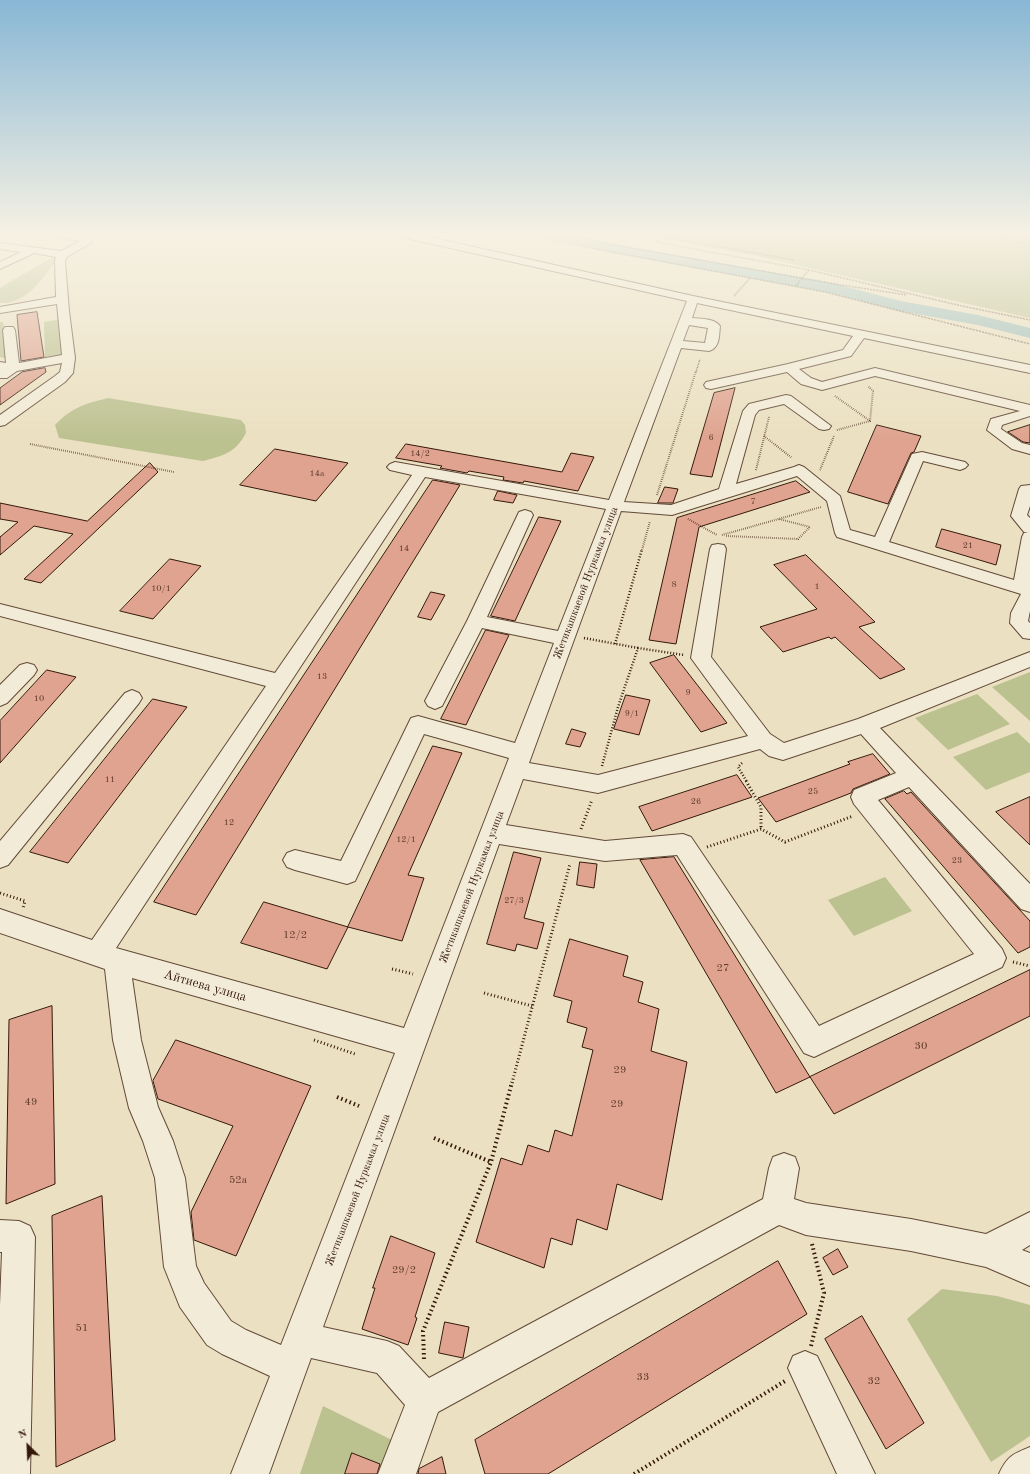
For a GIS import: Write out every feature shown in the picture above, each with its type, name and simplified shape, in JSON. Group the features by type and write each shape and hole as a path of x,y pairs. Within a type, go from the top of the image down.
{"street":[{"path":"0,310 45,303"},
{"path":"0,422 60,379 66,373 69,358 62,303"},
{"path":"662,303 689,310 861,333 1030,369"},
{"path":"677,344 704,348 709,347 711,344 714,326 689,310"},
{"name":"Жетикашкаевой Нуркамал улица","path":"250,1474 689,310"},
{"path":"0,377 6,367 9,330"},
{"path":"711,384 789,368 846,353 861,333"},
{"path":"6,367 69,358"},
{"path":"789,368 806,381 822,386 874,372 1030,409"},
{"path":"726,492 748,414 754,407 786,399 824,426"},
{"path":"1030,412 996,422 994,430 1017,446 1030,450"},
{"path":"879,544 884,536 916,458 922,456 960,465"},
{"path":"395,467 615,506 672,510 799,470 834,499 843,533 1026,591"},
{"path":"422,472 280,682 107,958 144,1108 158,1141 170,1178 180,1267 192,1295 219,1333 234,1342 296,1353 387,1358 426,1400"},
{"path":"1026,489 1019,516 1030,528"},
{"path":"435,700 476,621 524,515"},
{"path":"1030,537 1025,564 1024,580 1026,591 1019,623 1030,633"},
{"path":"718,549 701,658 763,740 777,750 783,752 865,725 1030,659"},
{"path":"0,610 280,682"},
{"path":"476,621 566,637"},
{"path":"0,698 27,670"},
{"path":"0,858 132,698"},
{"path":"295,860 347,873 418,724 519,761 598,784 763,740"},
{"path":"865,725 1030,901"},
{"path":"492,834 575,845 605,851 683,844 814,1043 993,958 862,797 912,776"},
{"name":"Айтиева улица","path":"0,921 107,958 412,1044"},
{"path":"784,1168 791,1214"},
{"path":"397,1474 426,1400 791,1214 911,1235 988,1251 1030,1270"},
{"path":"988,1251 1030,1228"},
{"path":"0,1236 19,1237 11,1474"},
{"path":"805,1368 856,1474"},
{"path":"1018,1474 1030,1465"}],"path":[{"path":"868,303 1030,344"},
{"path":"949,303 1030,320"},
{"path":"822,386 870,421"},
{"path":"752,484 772,403"},
{"path":"764,436 805,469 799,470"},
{"path":"30,444 174,472"},
{"path":"672,510 719,536 798,539 810,527 778,519"},
{"path":"566,637 701,658"},
{"path":"424,1361 423,1331 491,1162 553,923 575,845 598,784 618,707 638,648"},
{"path":"761,829 761,807 738,767 763,740"},
{"path":"683,844 708,847 761,829 785,842 872,809"},
{"path":"392,969 413,974"},
{"path":"484,993 532,1006"},
{"path":"337,1097 359,1106"},
{"path":"434,1138 491,1162"},
{"path":"634,1474 805,1368 824,1293 791,1214"}],"green space":[{"path":"963,303 1030,303 1030,318"},
{"path":"62,319 64,354 45,357 44,322"},
{"path":"0,322 3,322 8,359 0,357"},
{"path":"108,398 241,420 245,425 246,433 238,445 229,452 203,461 59,438 55,425 67,414 79,407"},
{"path":"1030,672 1030,721 992,687"},
{"path":"977,694 1010,724 948,750 915,718"},
{"path":"1017,732 1030,744 1030,772 986,790 953,757"},
{"path":"885,877 912,911 854,936 828,900"},
{"path":"942,1289 997,1296 1030,1305 1030,1436 991,1462 907,1319"},
{"path":"323,1406 394,1441 383,1474 300,1474"}],"building":[{"path":"37,312 44,357 21,361 17,315"},
{"path":"45,368 46,372 0,405 0,388 22,372"},
{"path":"735,388 712,477 690,474 714,393"},
{"path":"877,425 921,436 914,452 911,453 888,504 848,492"},
{"path":"1030,425 1030,443 1023,442 1008,432"},
{"path":"406,444 562,472 571,453 594,457 578,491 524,481 523,483 503,480 504,477 469,471 467,473 440,468 442,466 396,458"},
{"path":"275,449 348,463 316,501 240,485"},
{"path":"150,463 158,472 41,583 24,579 73,534 34,526 0,555 0,537 18,522 0,519 0,503 87,521"},
{"path":"433,480 460,485 196,915 154,902"},
{"path":"796,481 810,492 699,527 676,644 649,640 677,518"},
{"path":"665,487 678,489 673,503 658,503"},
{"path":"498,491 517,495 513,503 494,500"},
{"path":"539,517 561,521 515,621 491,616"},
{"path":"942,529 1001,545 996,565 936,547"},
{"path":"806,555 875,622 859,627 905,669 880,679 835,637 831,639 829,637 783,652 760,627 817,609 774,565"},
{"path":"170,559 201,566 153,619 120,611"},
{"path":"431,592 445,595 431,620 418,617"},
{"path":"486,630 509,635 466,725 441,719"},
{"path":"674,655 727,723 701,732 650,663"},
{"path":"47,670 76,677 0,763 0,721"},
{"path":"626,695 650,700 639,735 614,729"},
{"path":"153,699 187,707 68,863 30,852"},
{"path":"572,729 586,733 580,747 566,744"},
{"path":"433,746 462,753 408,875 424,878 402,941 348,927"},
{"path":"873,754 890,774 853,789 851,793 776,822 758,798 850,764 848,762"},
{"path":"737,775 752,797 652,831 639,807"},
{"path":"904,791 907,794 911,792 1030,921 1030,947 1018,953 885,799"},
{"path":"1030,797 1030,845 996,812"},
{"path":"514,852 541,858 524,918 544,923 537,949 517,944 515,951 487,944"},
{"path":"674,857 810,1077 776,1093 640,860"},
{"path":"580,862 597,864 594,888 577,885"},
{"path":"264,902 348,927 327,969 241,943"},
{"path":"570,939 628,956 623,976 643,982 638,1002 659,1009 651,1051 687,1062 662,1200 617,1184 607,1230 577,1219 572,1245 551,1238 544,1268 476,1242 501,1158 522,1165 528,1145 549,1152 555,1130 572,1136 593,1050 582,1047 587,1028 567,1022 572,1001 554,996"},
{"path":"1030,970 1030,1016 834,1114 810,1077"},
{"path":"52,1006 55,1184 6,1204 9,1020"},
{"path":"176,1040 311,1086 236,1256 194,1240 191,1212 233,1126 158,1099 153,1081"},
{"path":"102,1196 115,1440 56,1467 52,1216"},
{"path":"391,1236 435,1253 408,1345 362,1329 375,1288 373,1288"},
{"path":"838,1249 848,1267 833,1275 823,1258"},
{"path":"778,1261 807,1314 548,1474 485,1474 475,1440"},
{"path":"862,1316 924,1423 886,1449 825,1339"},
{"path":"445,1322 469,1327 463,1358 439,1353"},
{"path":"352,1453 380,1464 377,1474 345,1474"},
{"path":"442,1457 446,1474 418,1474 419,1469"}],"waterway":[{"path":"888,303 978,320 1030,333"}]}
